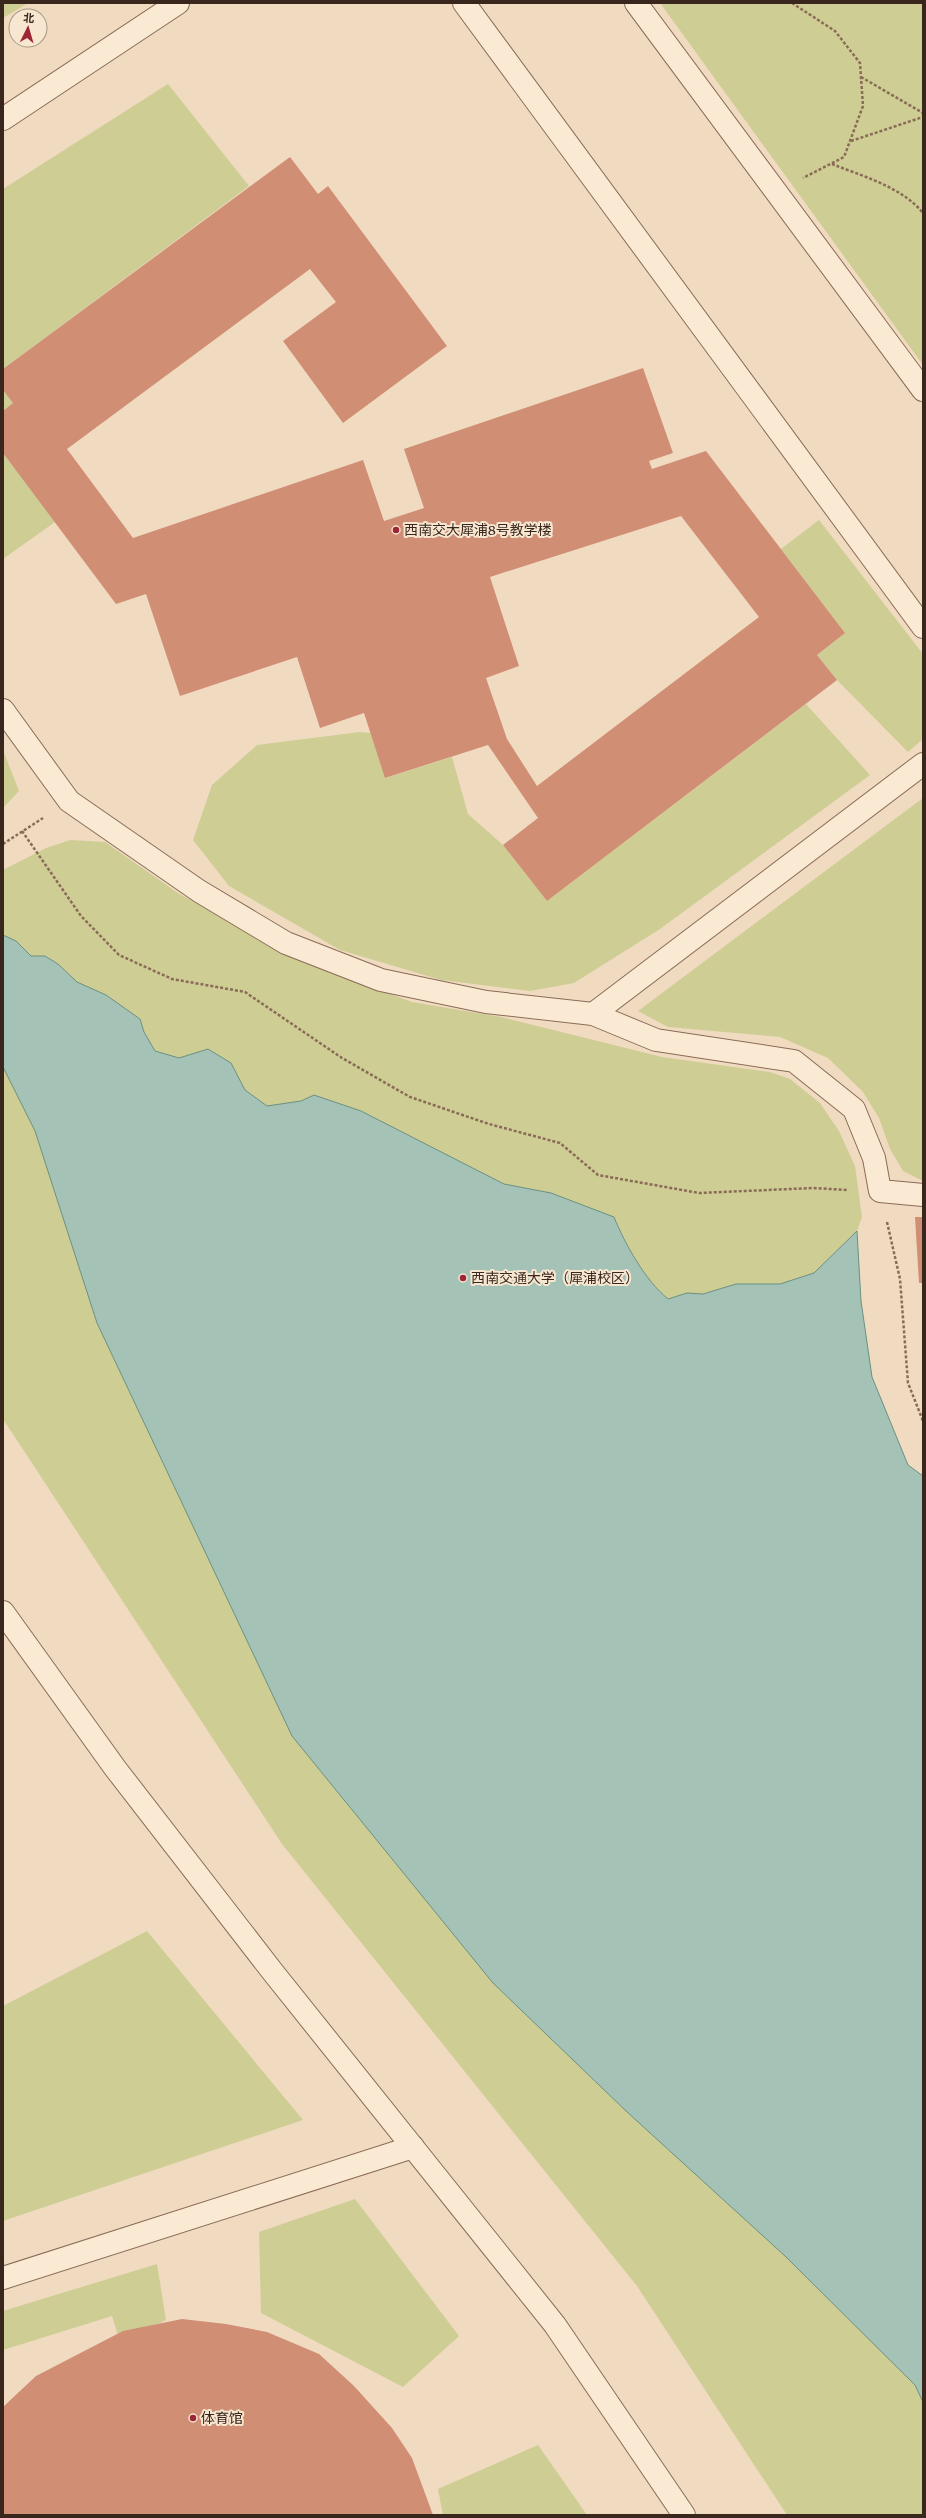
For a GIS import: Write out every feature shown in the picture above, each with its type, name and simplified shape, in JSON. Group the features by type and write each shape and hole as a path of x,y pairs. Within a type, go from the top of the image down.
{"street":[{"path":"3,119 178,3"},
{"path":"464,3 921,621"},
{"path":"636,3 923,390"},
{"path":"3,710 69,801 199,891 286,943 381,980 486,1002 593,1014 656,1040 794,1061 854,1109 874,1158 880,1191 923,1195"},
{"path":"593,1014 923,764"},
{"path":"3,1612 115,1768 413,2147 555,2324 684,2515"},
{"path":"3,2278 413,2147"}],"path":[{"path":"773,188 797,181 844,157 863,106 860,62 836,31 792,3"},
{"path":"861,77 923,113"},
{"path":"850,141 923,117"},
{"path":"831,164 890,189 914,202 923,212"},
{"path":"3,844 69,801"},
{"path":"22,831 81,916 118,955 172,979 245,992 342,1058 410,1097 489,1124 560,1144 598,1175 699,1193 813,1188 880,1191 900,1279 908,1383 923,1421"}],"shaded area":[{"path":"3,3 28,3 20,8 8,8 8,15 3,18"},
{"path":"660,3 923,3 923,365"},
{"path":"168,84 249,186 3,369 3,189"},
{"path":"3,390 13,403 3,411"},
{"path":"3,453 55,522 3,559"},
{"path":"819,520 923,654 923,739 908,752 837,680 817,655 845,633 781,549"},
{"path":"806,704 870,775 660,929 574,983 530,991 441,980 340,950 229,886 193,840 212,785 257,745 360,732 371,733 386,778 452,757 468,814 503,845 547,901"},
{"path":"3,750 19,791 3,808"},
{"path":"923,798 923,1181 903,1171 890,1149 879,1118 863,1092 828,1058 780,1037 668,1027 638,1011"},
{"path":"70,840 105,842 178,893 260,939 346,977 412,1002 501,1017 662,1057 770,1072 790,1079 820,1103 839,1131 855,1166 862,1217 857,1231 814,1273 780,1284 736,1284 703,1294 687,1293 668,1299 644,1272 624,1239 614,1217 551,1193 504,1184 361,1111 314,1095 301,1101 267,1106 245,1090 231,1063 208,1049 179,1058 155,1051 144,1032 140,1019 106,995 77,982 58,964 45,956 31,956 16,941 3,935 3,870 46,848"},
{"path":"3,935 16,941 31,956 45,956 58,964 77,982 106,995 140,1019 144,1032 155,1051 179,1058 208,1049 231,1063 245,1090 267,1106 301,1101 314,1095 361,1111 504,1184 551,1193 614,1217 636,1261 651,1282 668,1299 687,1293 703,1294 736,1284 780,1284 814,1273 857,1231 861,1301 872,1377 908,1465 923,1476 923,2402 915,2385 785,2256 626,2111 493,1983 292,1736 97,1323 35,1131 3,1067"},
{"path":"3,1067 35,1131 97,1323 292,1736 493,1983 626,2111 785,2256 915,2385 923,2402 923,2515 787,2515 637,2286 282,1844 3,1419"},
{"path":"147,1931 303,2120 3,2221 3,2006"},
{"path":"355,2199 459,2336 403,2387 261,2313 259,2232"},
{"path":"157,2264 166,2320 120,2342 112,2316 3,2350 3,2311"},
{"path":"538,2445 587,2515 443,2515 438,2489"}],"building":[{"name":"西南交大犀浦8号教学楼","path":"290,157 318,194 328,186 447,346 343,423 283,341 336,302 310,269 67,449 133,538 363,460 384,521 424,508 404,449 643,368 673,453 649,461 652,469 706,451 845,633 817,655 837,680 547,901 503,845 538,818 488,745 385,778 364,713 320,728 297,657 180,696 146,594 116,604 3,453 3,411 13,403 3,390 3,369","holes":["681,516 759,617 537,786 507,739 486,678 519,666 490,577"]},
{"path":"915,1217 923,1217 923,1283 919,1283"},
{"name":"体育馆","path":"182,2319 226,2324 267,2332 319,2354 354,2386 392,2428 412,2458 433,2515 3,2515 3,2407 36,2376 123,2331"}],"place":[{"name":"西南交大犀浦8号教学楼","path":"396,530"},
{"name":"西南交通大学（犀浦校区）","path":"463,1278"},
{"name":"体育馆","path":"193,2418"}]}
